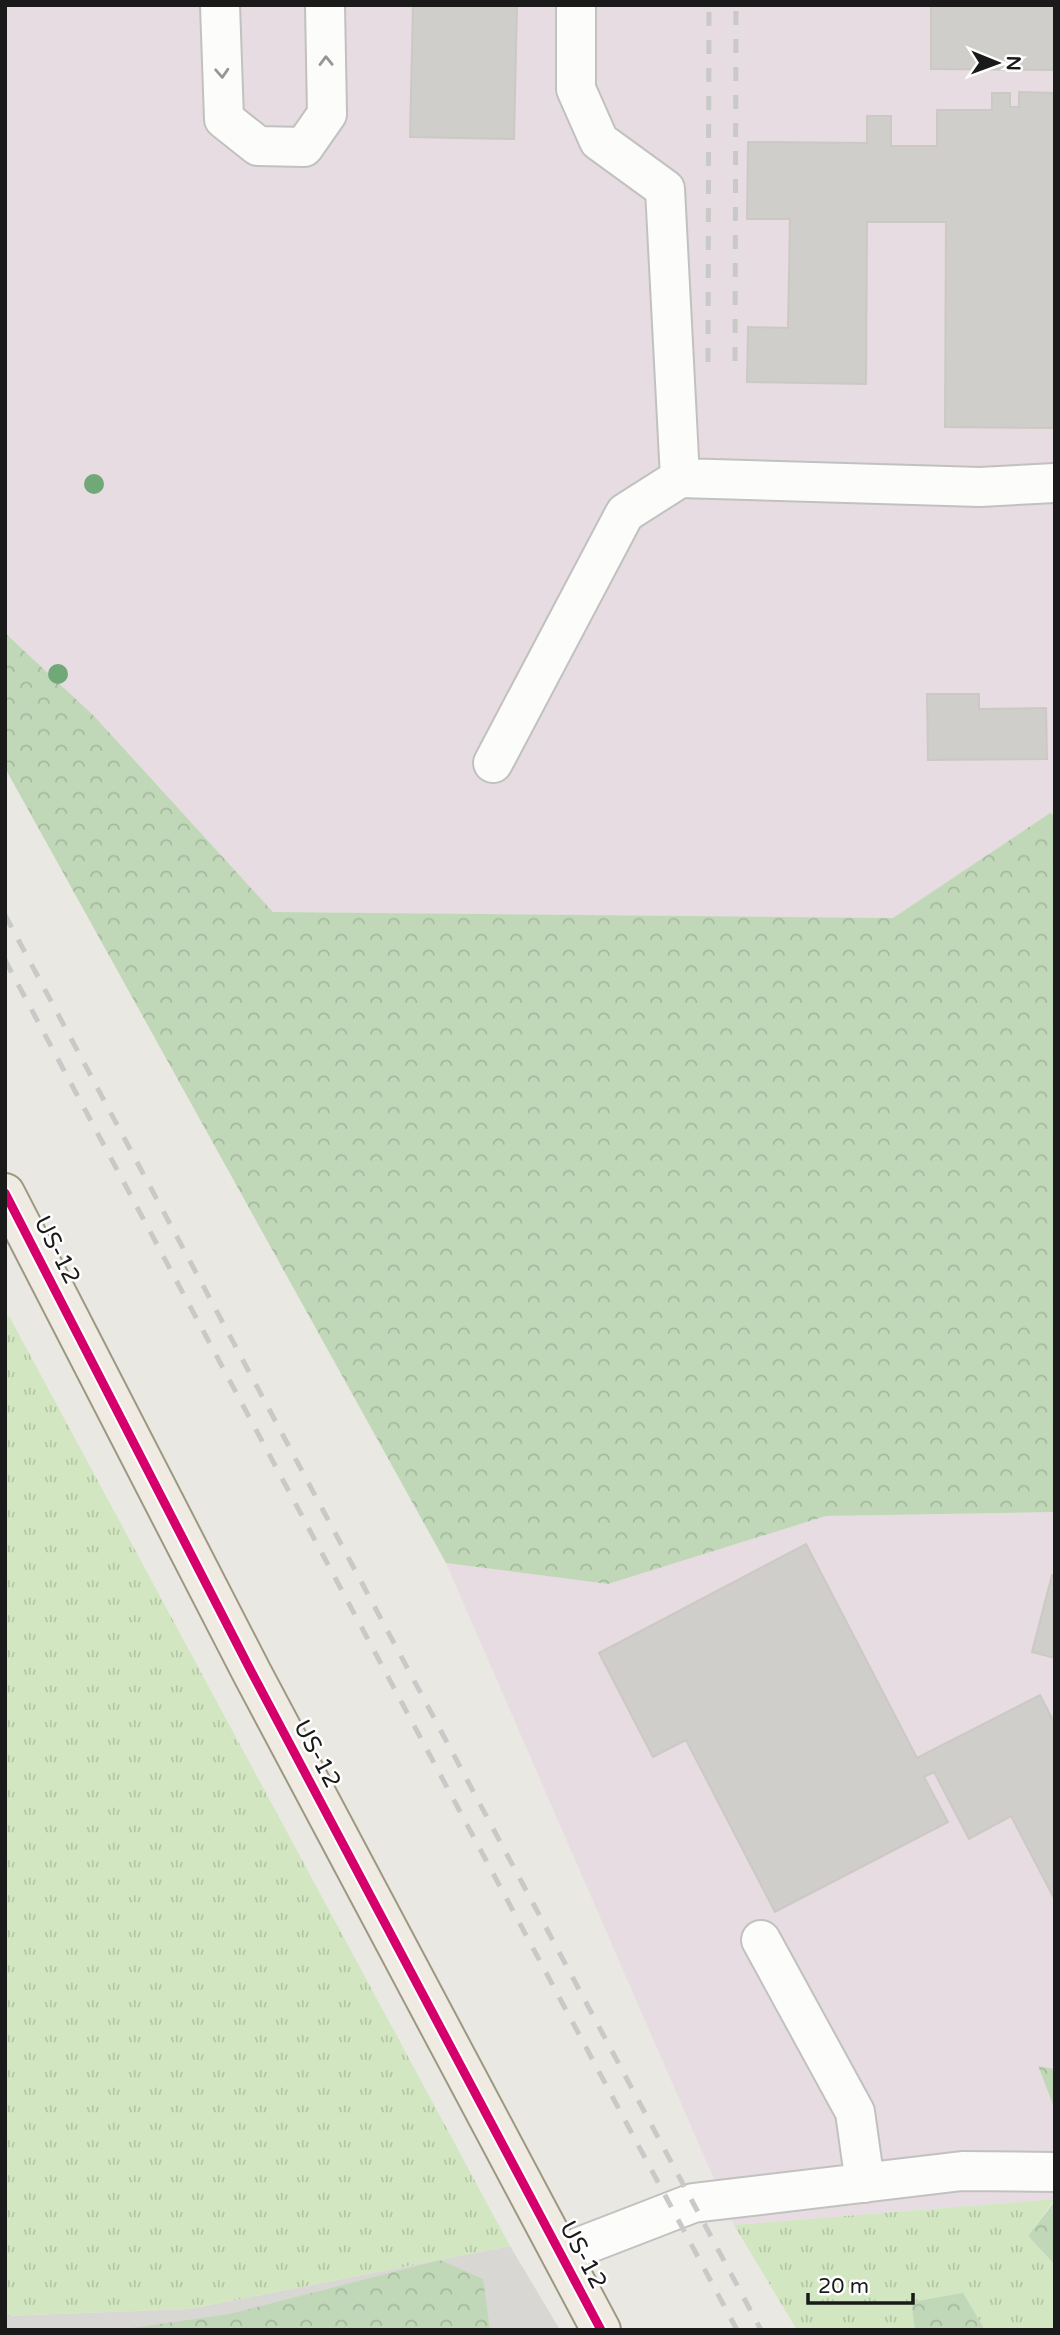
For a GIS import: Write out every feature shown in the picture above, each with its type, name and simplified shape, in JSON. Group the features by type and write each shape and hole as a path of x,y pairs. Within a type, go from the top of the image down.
{"main road":[{"name":"US-12","path":"9,1213 601,2330"}],"lane":[{"path":"220,5 224,119 258,146 304,147 327,114 325,5"},
{"path":"576,5 576,89 599,141 665,189 680,478"},
{"path":"493,763 625,513 680,478 980,487 1055,483"},
{"path":"761,1940 855,2112 865,2183"},
{"path":"561,2253 693,2203 962,2171 1055,2172"}],"shaded area":[{"path":"5,5 1055,5 1055,815 1050,813 893,918 273,912 94,716 5,633"},
{"path":"1055,1512 1055,2069 1038,2067 1055,2110 1055,2199 734,2225 446,1563 608,1584 826,1516"},
{"path":"510,2246 560,2330 5,2330 5,2316 189,2309"}],"green space":[{"path":"5,633 94,716 273,912 893,918 1050,813 1055,815 1055,1512 826,1516 608,1584 446,1563 5,768"},
{"path":"9,1316 510,2246 189,2309 5,2316 5,1317"},
{"path":"1038,2066 1055,2069 1055,2110"},
{"path":"1055,2199 1028,2236 1055,2265 1055,2330 985,2330 963,2294 911,2302 915,2330 797,2330 734,2225"},
{"path":"1055,2201 1055,2265 1028,2236"},
{"path":"440,2260 483,2279 490,2330 117,2330 230,2314"},
{"path":"963,2293 985,2330 915,2330 911,2302"}],"building":[{"path":"413,5 517,5 514,139 410,137"},
{"path":"931,5 1055,5 1055,70 931,69"},
{"path":"1019,92 1055,93 1055,428 945,427 946,222 867,222 866,384 747,382 748,327 788,328 790,219 747,219 748,142 867,143 867,116 891,116 891,146 937,146 937,110 992,110 992,93 1010,93 1010,107 1019,107"},
{"path":"927,694 979,694 979,709 1046,708 1047,759 928,760"},
{"path":"806,1544 917,1758 1040,1695 1055,1724 1055,1900 1011,1816 969,1839 934,1772 924,1777 948,1822 775,1912 686,1740 653,1757 599,1653"},
{"path":"1052,1575 1055,1576 1055,1658 1032,1652"}],"railway":[{"path":"708,362 709,5"},
{"path":"735,361 736,5"},
{"path":"5,915 761,2330"},
{"path":"5,960 737,2330"}],"cycle path":[{"path":"5,1193 252,1673 601,2330"}]}
